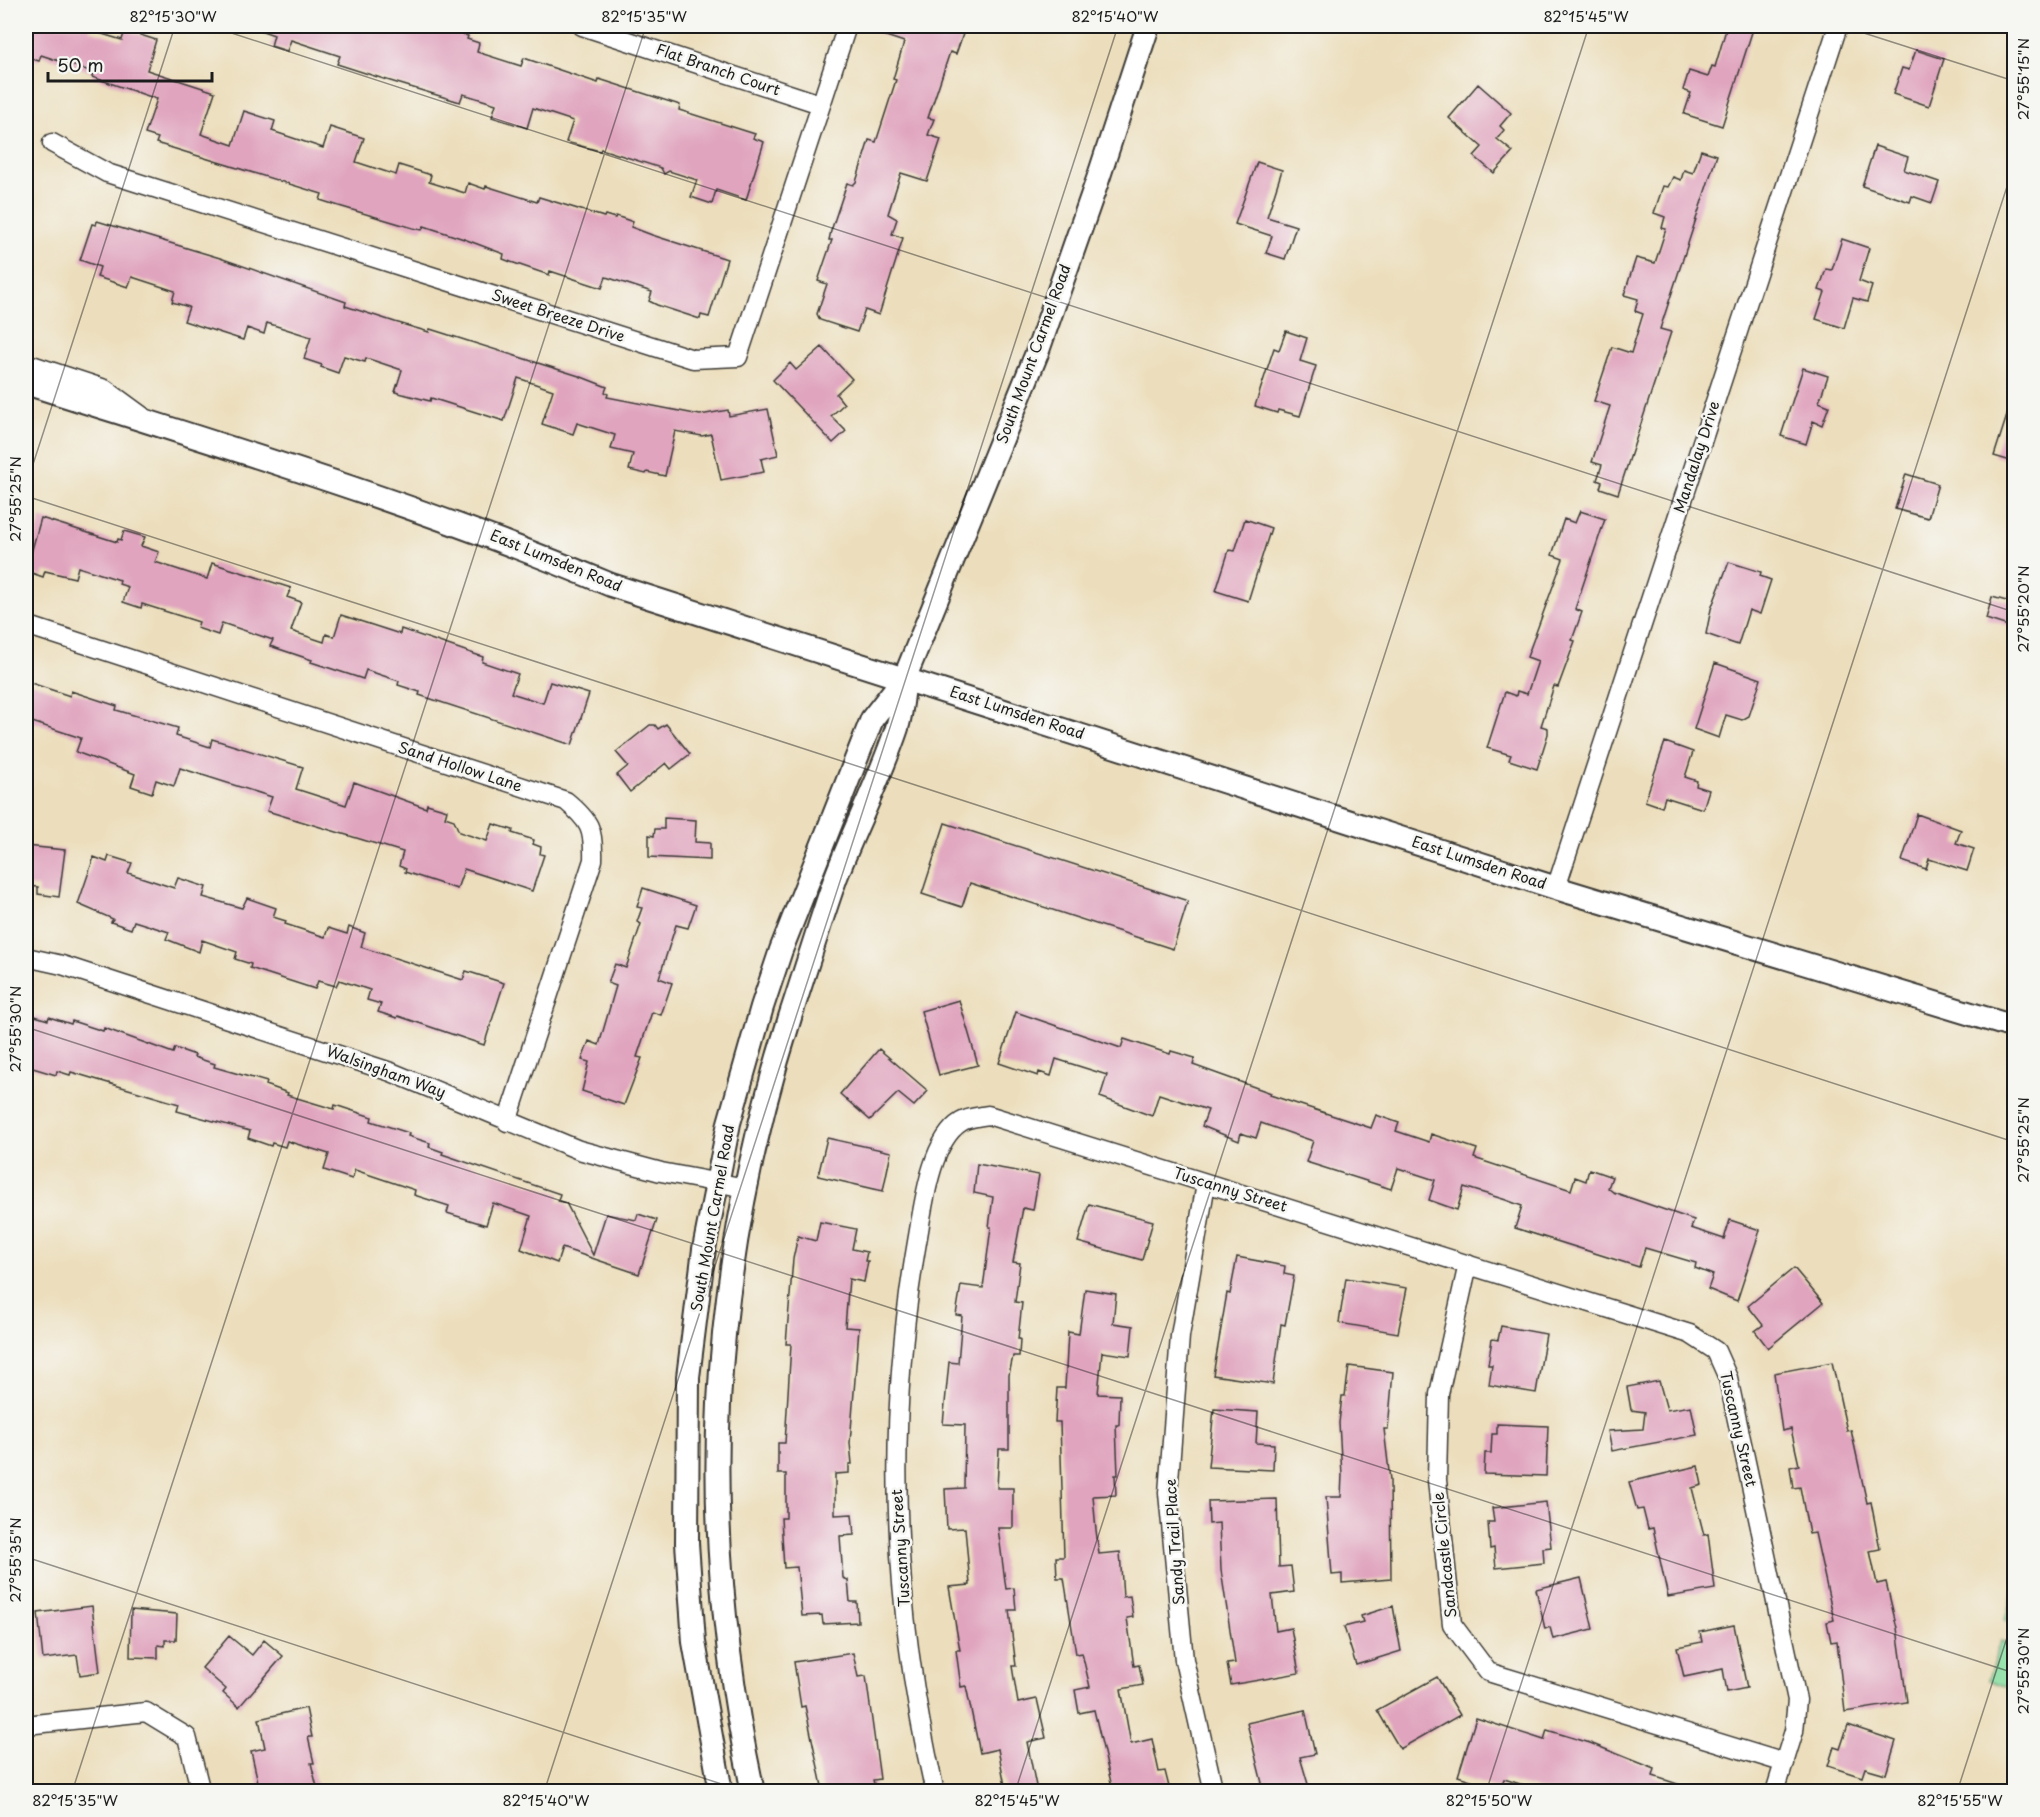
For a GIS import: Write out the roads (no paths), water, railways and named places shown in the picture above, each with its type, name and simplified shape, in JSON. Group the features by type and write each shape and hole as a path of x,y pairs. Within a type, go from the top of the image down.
{"street":[{"name":"Flat Branch Court","path":"582,26 820,104"},
{"name":"Sweet Breeze Drive","path":"52,143 107,173 682,356 693,359 738,357 846,26"},
{"name":"South Mount Carmel Road","path":"753,1791 737,1721 728,1654 720,1582 716,1462 718,1395 727,1292 746,1188 770,1085 792,1013 835,880 897,726 905,677 1037,352 1098,179 1148,26"},
{"name":"Mandalay Drive","path":"1556,888 1838,26"},
{"path":"26,363 105,389 150,423"},
{"name":"East Lumsden Road","path":"26,383 400,502 516,545 611,585 905,677 1556,888 2014,1027"},
{"name":"Sand Hollow Lane","path":"26,625 566,801 585,817 594,837 593,860 507,1122"},
{"name":"South Mount Carmel Road","path":"721,1791 694,1642 687,1543 688,1377 704,1249 716,1183 744,1064 782,950 872,719 905,677"},
{"name":"Walsingham Way","path":"26,957 62,965 350,1057 430,1087 507,1122 608,1159 746,1188"},
{"name":"Tuscanny Street","path":"935,1791 907,1632 900,1574 896,1458 906,1305 930,1179 941,1145 950,1131 961,1122 988,1115 1690,1334 1716,1351 1728,1378 1797,1700 1794,1731 1775,1791"},
{"name":"Sandy Trail Place","path":"1206,1183 1180,1336 1168,1493 1184,1660 1214,1791"},
{"name":"Sandcastle Circle","path":"1468,1264 1438,1394 1437,1480 1452,1624 1488,1672 1785,1762"},
{"path":"26,1725 146,1712 187,1737 201,1791"}]}
